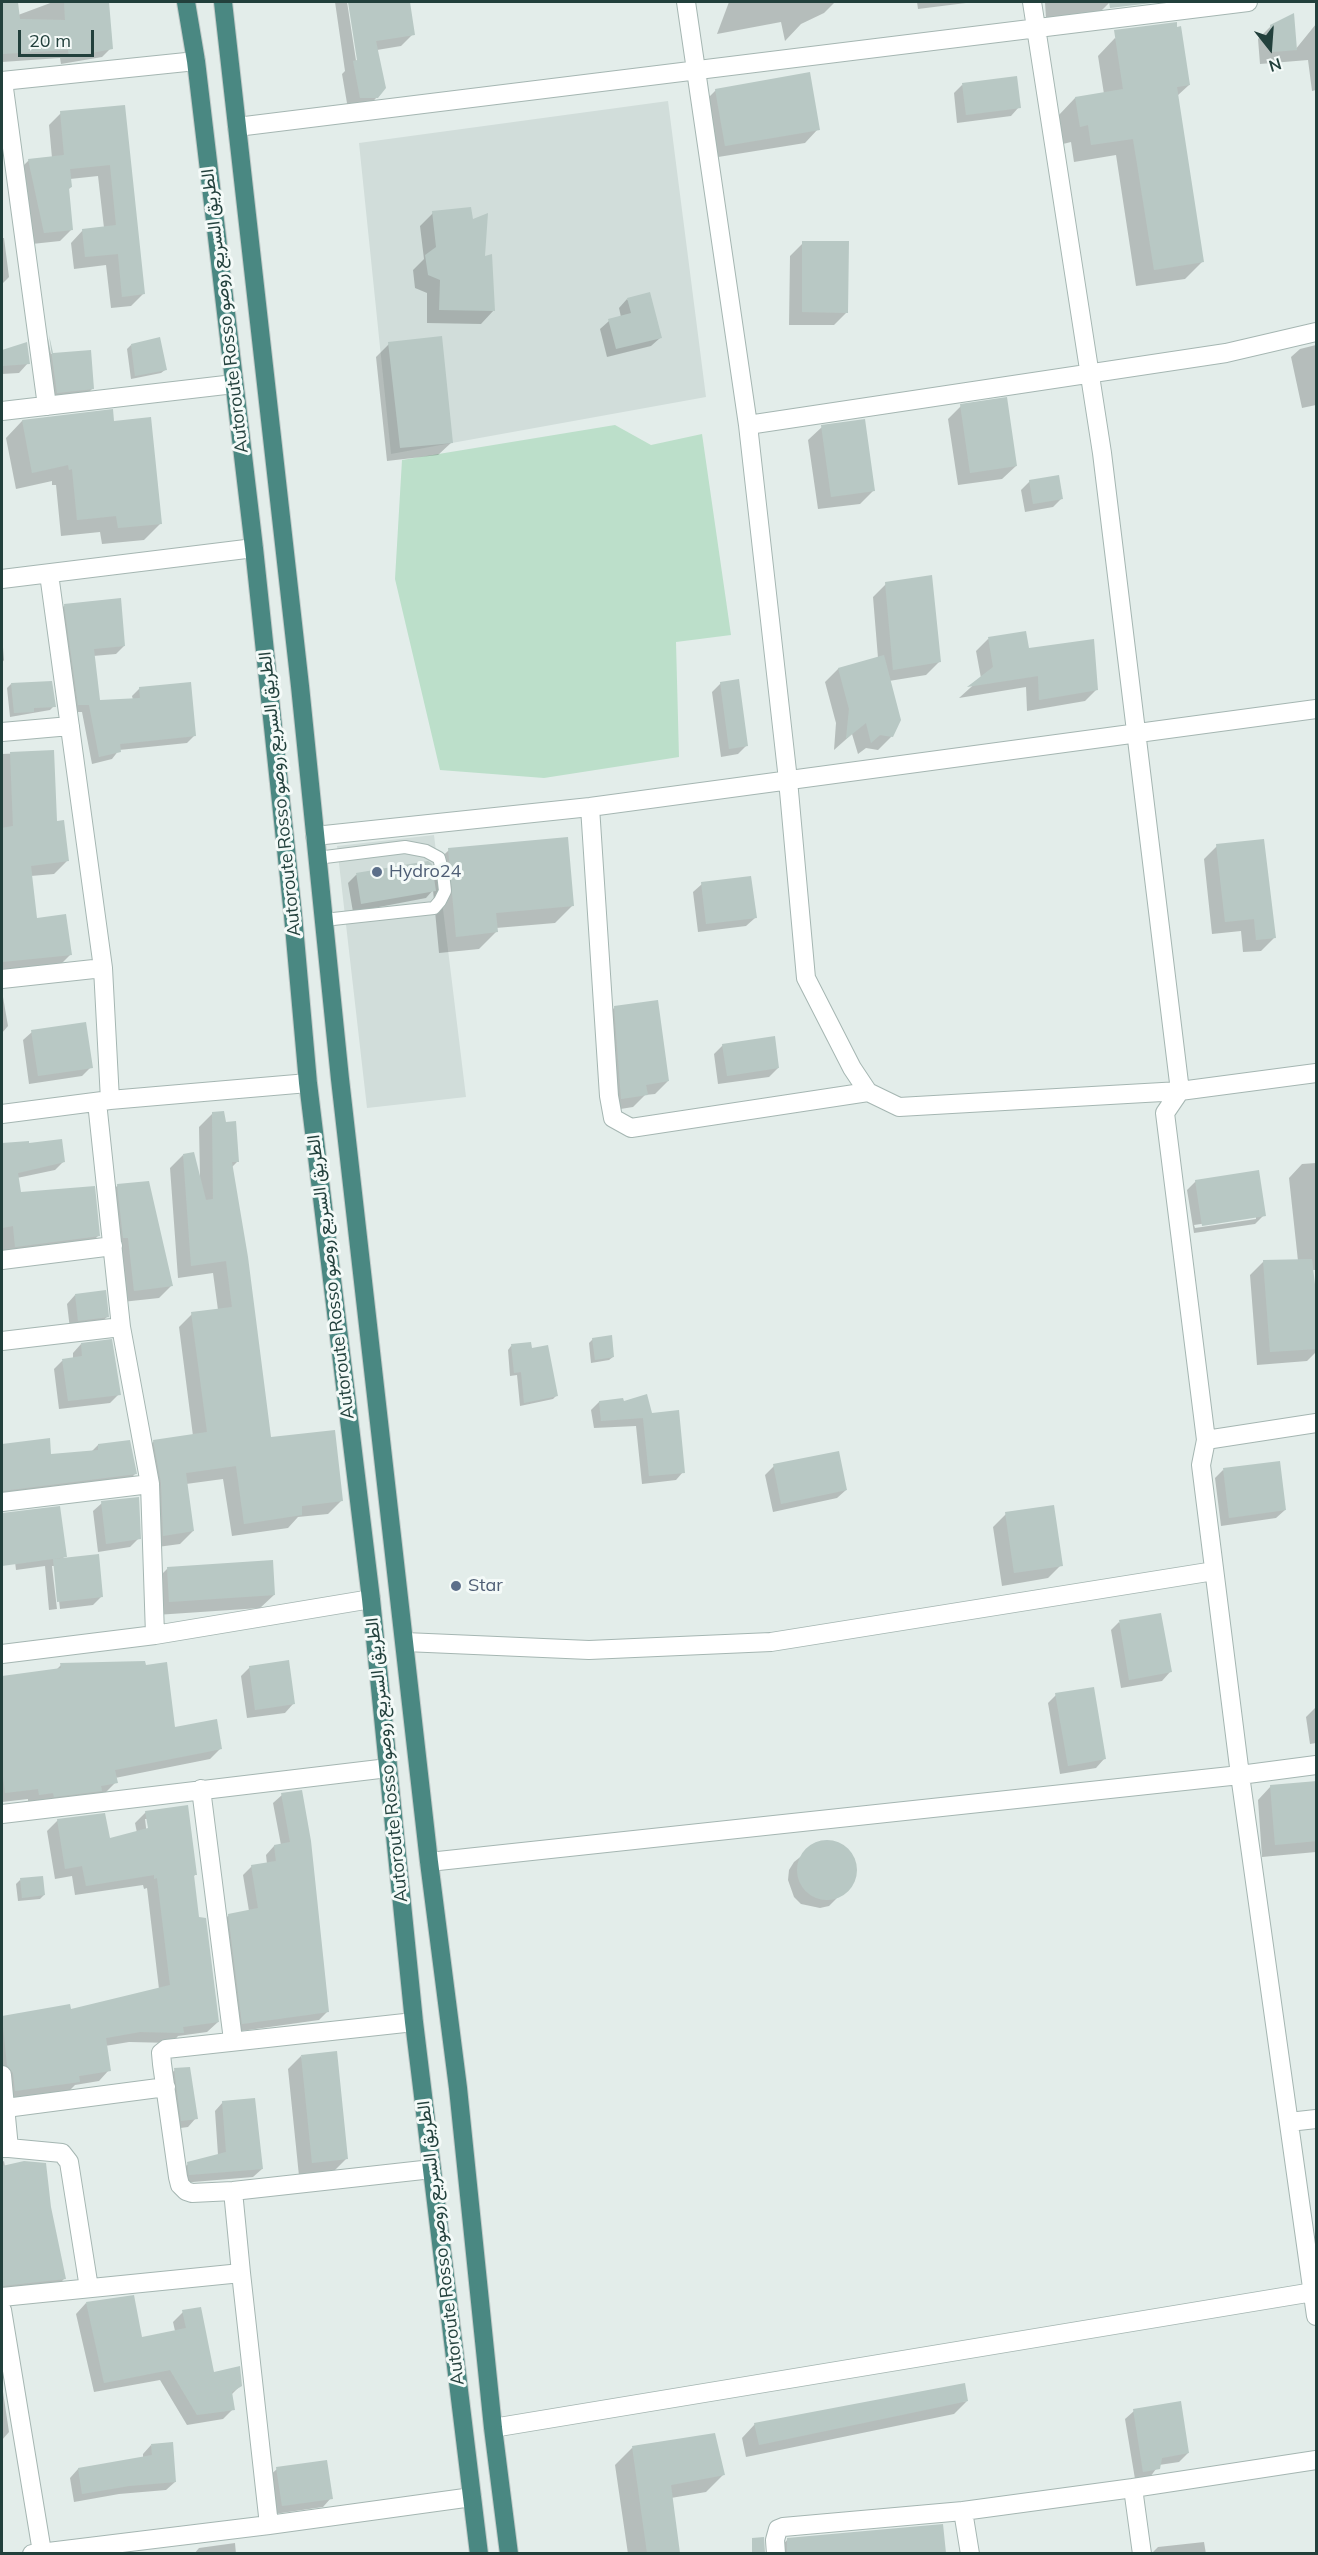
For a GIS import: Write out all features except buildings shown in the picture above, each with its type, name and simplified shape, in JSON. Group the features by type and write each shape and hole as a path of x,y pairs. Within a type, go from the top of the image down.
{"highway":[{"name":"Autoroute Rosso الطريق السريع روصو","path":"186,2 196,61 254,548 293,915 308,1083 371,1599 414,2022 479,2553"},
{"name":"Autoroute Rosso الطريق السريع روصو","path":"223,2 340,1079 429,1862 458,2088 493,2428 509,2553"}],"street":[{"path":"686,2 748,425 788,780 806,978 852,1068 868,1092 899,1107 1180,1091 1317,1073"},
{"path":"1032,2 1102,453 1180,1091 1165,1113 1206,1440 1201,1465 1240,1775 1317,2316"},
{"path":"237,127 1248,2"},
{"path":"47,406 2,81 196,61"},
{"path":"748,425 1226,353 1317,332"},
{"path":"2,411 234,384"},
{"path":"2,579 254,548"},
{"path":"49,574 103,969 103,1101 113,1246 121,1328 150,1484 154,1635"},
{"path":"315,836 590,807 1317,709"},
{"path":"2,732 70,726"},
{"path":"590,807 609,1096 613,1118 631,1128 868,1092"},
{"path":"2,979 103,969"},
{"path":"2,1114 103,1101 308,1083"},
{"path":"2,1260 113,1246"},
{"path":"2,1341 121,1328"},
{"path":"1206,1440 1317,1423"},
{"path":"2,1502 150,1484"},
{"path":"405,1642 589,1650 771,1642 1214,1570"},
{"path":"2,1654 154,1635 371,1599"},
{"path":"429,1862 1317,1765"},
{"path":"2,1814 201,1788 388,1768"},
{"path":"201,1788 233,2040"},
{"path":"414,2022 233,2040 166,2049 161,2053 180,2185 192,2193 233,2191 432,2169"},
{"path":"2,2075 6,2108 5,2148 62,2153 69,2163 89,2288"},
{"path":"6,2108 166,2087"},
{"path":"1289,2122 1317,2119"},
{"path":"233,2191 269,2525"},
{"path":"2,2297 241,2273"},
{"path":"493,2428 1313,2292"},
{"path":"2,2310 37,2553 269,2525 472,2497"},
{"path":"776,2553 775,2540 778,2529 783,2527 963,2511 1317,2460"},
{"path":"1134,2488 1142,2553"},
{"path":"963,2511 970,2553"}],"lane":[{"path":"317,858 405,848 426,851 439,858 443,873 445,891 434,908 324,920"}],"shaded area":[{"path":"668,101 706,397 391,454 359,143"},
{"path":"434,835 466,1097 367,1108 337,846"}],"green space":[{"path":"615,425 651,445 702,434 731,635 676,642 679,757 544,778 440,770 395,579 402,460"}],"place":[{"name":"Hydro24","path":"377,872"},
{"name":"Star","path":"456,1586"}]}
